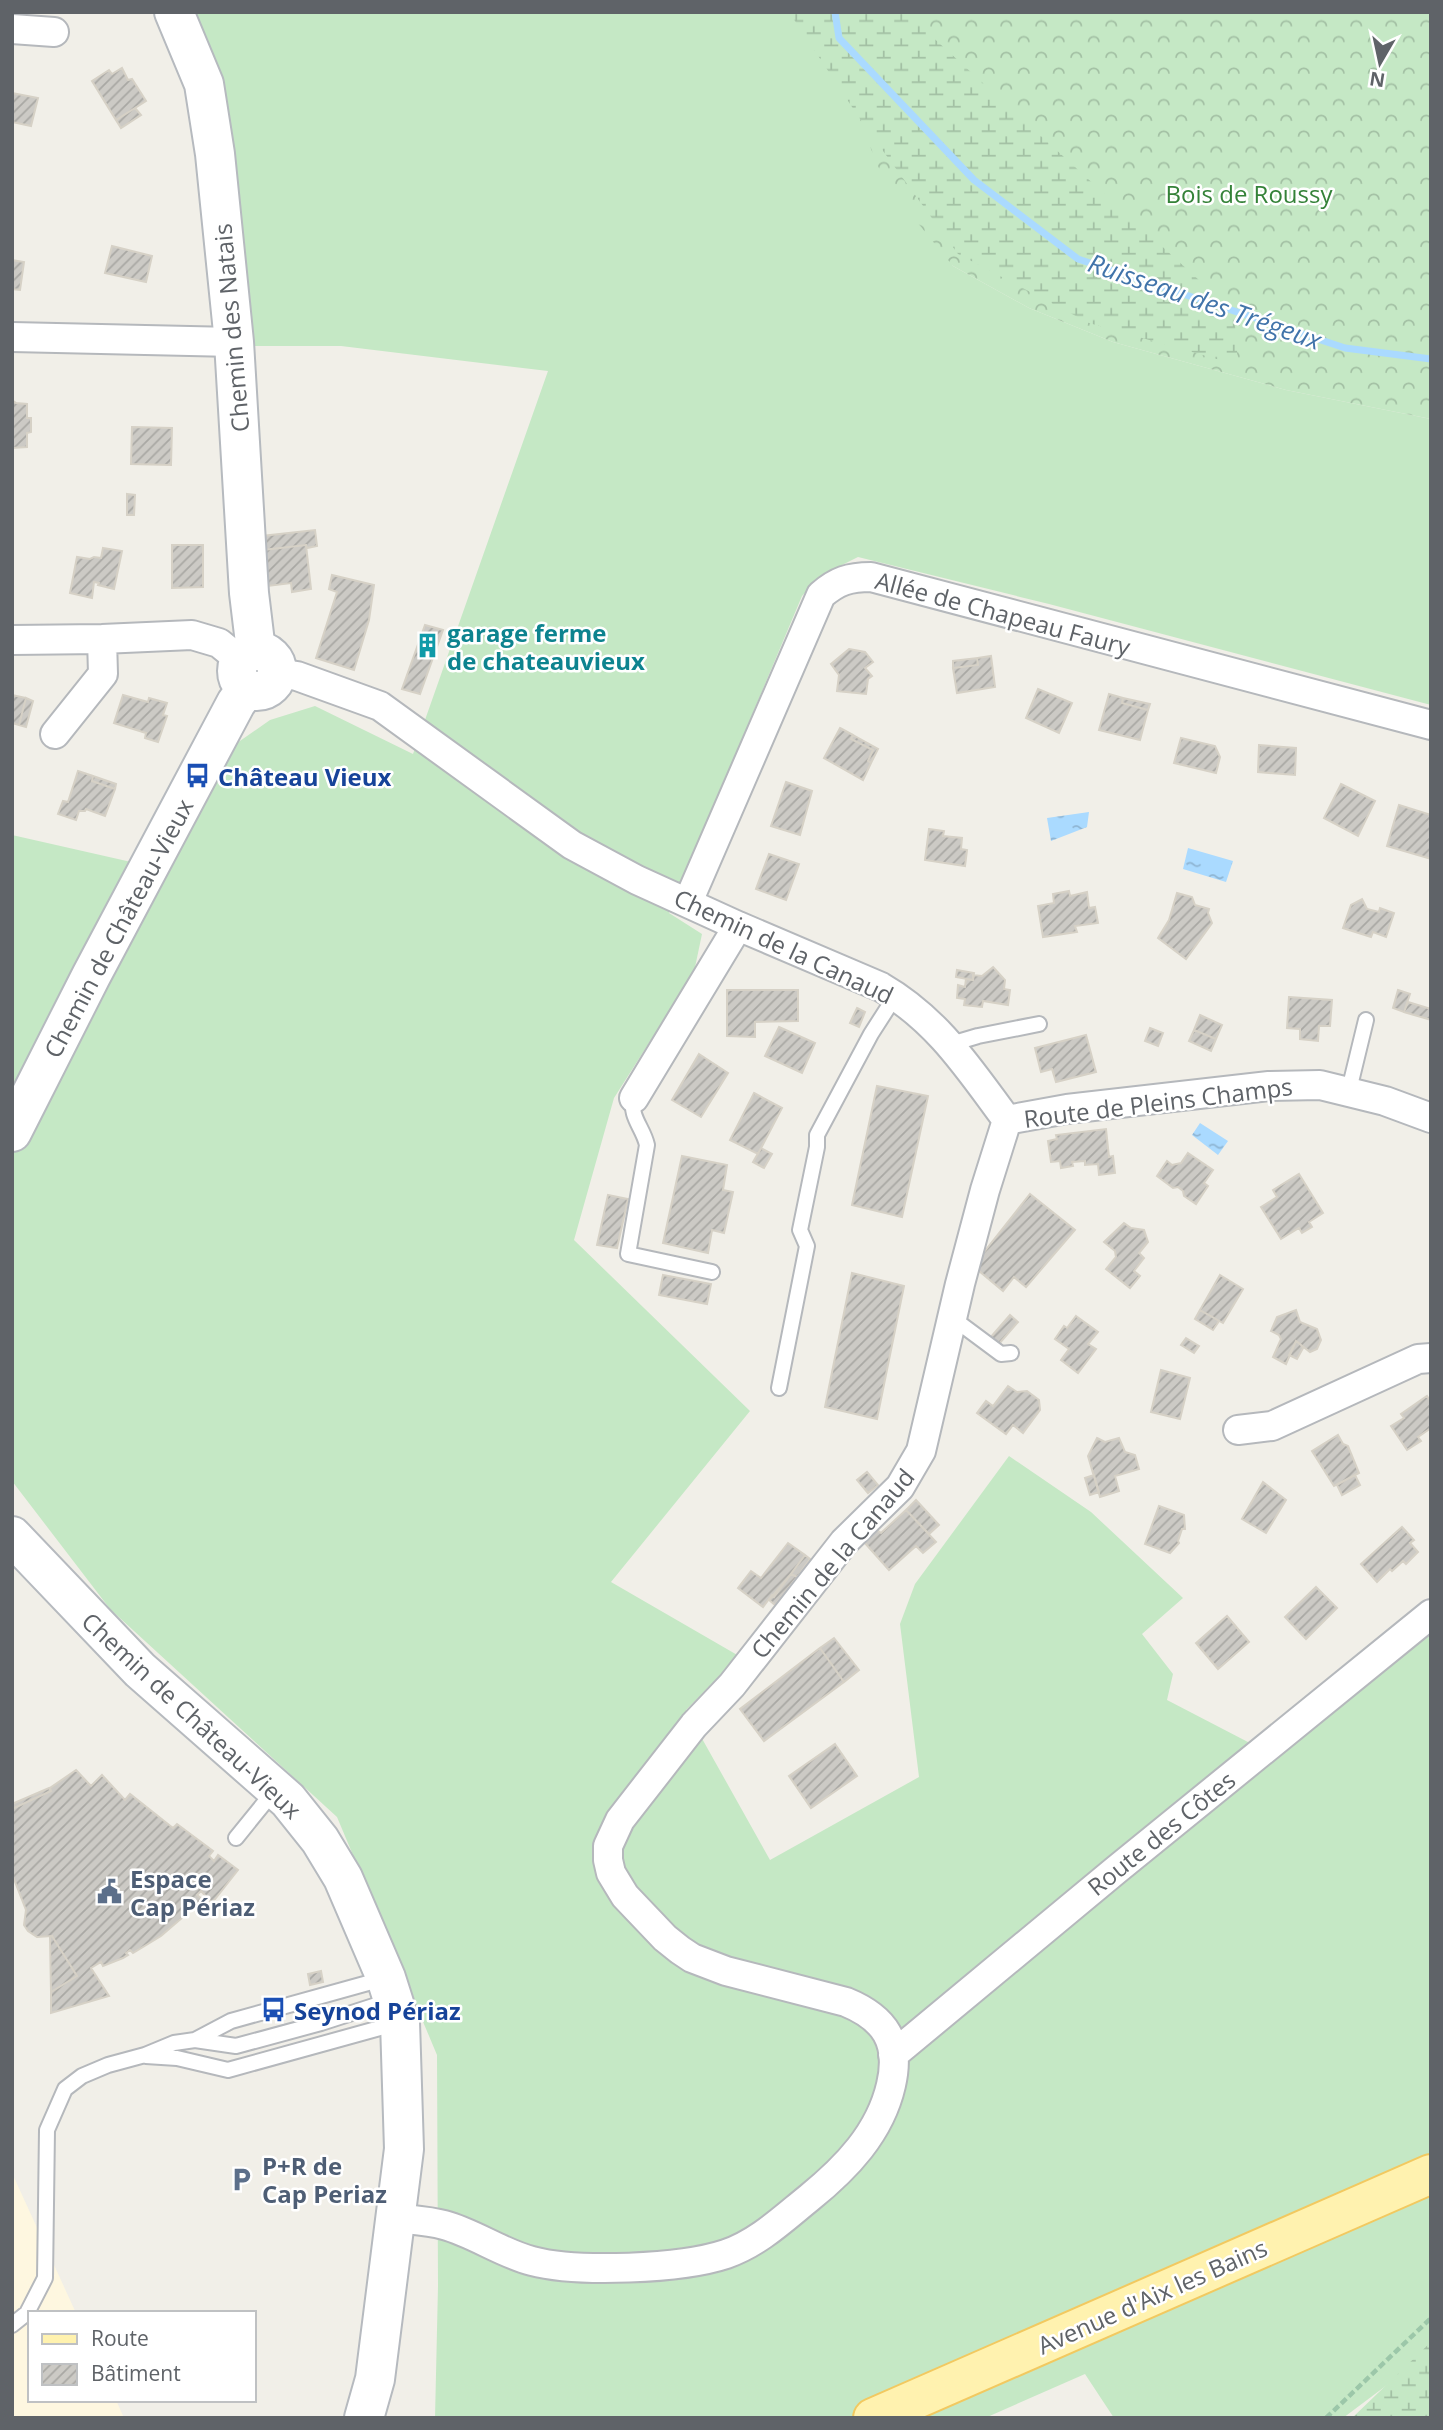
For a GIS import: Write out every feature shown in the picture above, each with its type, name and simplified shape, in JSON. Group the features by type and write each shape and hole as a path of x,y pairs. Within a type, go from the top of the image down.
{"main road":[{"name":"Avenue d'Aix les Bains","path":"873,2418 1431,2174"}],"street":[{"name":"Chemin des Natais","path":"174,12 204,84 210,118 234,342 255,668"},
{"path":"12,29 54,32"},
{"path":"12,337 234,342"},
{"name":"Allée de Chapeau Faury","path":"688,902 821,595 834,584 851,577 870,577 1431,725"},
{"path":"12,640 201,636 224,632 241,623 251,609"},
{"path":"201,636 219,643 255,668"},
{"path":"55,734 103,674 102,639"},
{"name":"Chemin de la Canaud","path":"255,668 297,676 380,706 572,845 637,880 896,995 951,1044 1007,1120 985,1189 921,1451 914,1464 900,1487 844,1542 732,1685 694,1725 620,1820 608,1846 611,1873 625,1896 665,1938 692,1958 726,1971 846,2002 861,2008 882,2024 888,2034 894,2074 883,2109 865,2143 838,2174 766,2234 727,2254 691,2263 581,2268 531,2261 443,2225 396,2218"},
{"name":"Chemin de Château-Vieux","path":"12,1132 91,976 255,668"},
{"path":"634,1098 738,926"},
{"name":"Route de Pleins Champs","path":"1007,1120 1067,1109 1269,1086 1320,1086 1349,1090 1431,1118"},
{"path":"1238,1430 1272,1426 1418,1359 1431,1358"},
{"name":"Chemin de Château-Vieux","path":"12,1536 140,1670 288,1800 320,1840 343,1878 393,2000 404,2149 369,2412"},
{"name":"Route des Côtes","path":"893,2055 1431,1614"}],"lane":[{"path":"779,1388 807,1246 800,1230 817,1147 817,1135 870,1034 896,995"},
{"path":"1349,1090 1366,1020"},
{"path":"951,1044 1039,1024"},
{"path":"634,1098 631,1108 645,1135 647,1145 628,1254 712,1272"},
{"path":"951,1322 962,1325 1001,1354 1011,1353"},
{"path":"236,1838 275,1790"},
{"path":"195,2040 231,2021 393,2000"},
{"path":"28,2311 45,2278 47,2130 65,2089 82,2076 174,2043 195,2040 236,2046 393,2000"},
{"path":"145,2055 177,2058 228,2070 393,2000"},
{"path":"12,2325 28,2311"}],"path":[{"path":"1326,2418 1431,2318"}],"shaded area":[{"path":"12,2173 75,2311 28,2311 28,2402 117,2402 124,2418 12,2418"}],"green space":[{"path":"187,12 815,12 953,266 1029,308 1113,342 1286,390 1431,419 1431,705 1049,604 858,557 822,575 802,596 669,913 702,934 694,972 614,1098 574,1240 750,1411 611,1582 739,1656 686,1710 770,1860 919,1777 900,1624 915,1584 1009,1456 1091,1512 1183,1598 1142,1634 1173,1674 1167,1700 1275,1756 1431,1631 1431,2352 1343,2418 1114,2418 1085,2374 985,2418 435,2418 438,2286 437,2055 337,1817 110,1609 12,1481 12,835 162,869 237,743 270,720 315,706 413,754 548,371 341,346 241,346"},
{"path":"789,12 905,12 1234,312 1238,365 1089,323 958,254 862,122"},
{"name":"Bois de Roussy","path":"815,12 1431,12 1431,419 1286,390 1113,342 1029,308 953,266 885,183"},
{"path":"1431,2342 1431,2418 1352,2418"}],"water":[{"path":"1089,812 1087,827 1051,841 1047,818"},
{"path":"1188,848 1233,861 1226,882 1183,869"},
{"path":"1200,1123 1228,1141 1218,1155 1192,1135"}],"building":[{"path":"122,68 128,80 132,79 146,101 116,120 92,81 109,70 112,74"},
{"path":"12,93 38,98 31,126 12,122"},
{"path":"135,108 141,115 121,128 116,120"},
{"path":"112,246 152,256 146,282 105,273"},
{"path":"12,260 24,262 20,290 12,289"},
{"path":"12,400 27,404 31,432 27,433 27,447 12,448"},
{"path":"132,427 172,428 171,465 131,464"},
{"path":"127,494 135,495 134,515 127,515"},
{"path":"315,530 317,546 263,550 262,536"},
{"path":"172,545 203,545 203,587 172,588"},
{"path":"306,545 311,589 292,592 291,583 268,586 263,550"},
{"path":"103,548 122,551 114,589 94,582 92,598 70,593 77,557 101,558"},
{"path":"332,575 374,585 369,620 354,670 316,658 337,592 329,589"},
{"name":"garage ferme de chateauvieux","path":"425,625 443,630 420,694 402,689"},
{"path":"849,649 865,652 873,662 865,668 872,676 868,679 866,694 837,691 839,675 831,664"},
{"path":"991,656 995,687 957,693 953,668 978,665 977,658"},
{"path":"977,658 978,665 953,668 953,661"},
{"path":"1038,689 1072,703 1059,733 1026,718"},
{"path":"1109,694 1123,698 1122,703 1148,710 1140,740 1099,730"},
{"path":"12,695 26,698 19,725 12,723"},
{"path":"123,695 148,702 149,698 167,703 163,715 167,716 158,742 145,738 146,733 114,723"},
{"path":"26,698 33,701 26,727 19,725"},
{"path":"1123,698 1150,704 1148,710 1122,703"},
{"path":"840,728 853,735 851,739 873,750 868,761 871,763 863,780 824,758"},
{"path":"853,735 878,749 871,763 868,761 873,750 851,739"},
{"path":"1181,738 1215,746 1220,757 1216,773 1174,763"},
{"path":"1259,745 1296,748 1295,775 1258,772"},
{"path":"78,771 93,776 92,781 115,789 105,816 86,809 79,811 76,820 58,814 63,801 68,802"},
{"path":"93,776 116,784 115,789 92,781"},
{"path":"786,782 812,791 800,835 771,826"},
{"path":"1341,784 1375,801 1358,836 1324,818"},
{"path":"1399,805 1431,815 1431,859 1387,846"},
{"path":"929,829 944,831 943,836 962,838 961,849 967,850 965,866 925,860"},
{"path":"769,854 799,864 786,900 756,889"},
{"path":"1069,891 1070,896 1087,892 1089,908 1095,907 1098,923 1075,926 1077,932 1043,937 1038,906 1054,903 1053,894"},
{"path":"1177,893 1192,897 1195,905 1209,909 1212,923 1186,959 1158,938 1169,920"},
{"path":"1362,899 1367,909 1379,912 1380,908 1394,913 1386,937 1373,932 1371,937 1343,928 1351,905"},
{"path":"993,967 1005,980 1004,989 1010,990 1008,1005 983,1001 982,1007 964,1005 965,999 957,998 958,985 965,987 966,979 973,980 973,975 982,976"},
{"path":"957,970 974,973 973,980 956,977"},
{"path":"727,990 798,990 798,1021 755,1022 755,1037 727,1036"},
{"path":"1398,990 1410,994 1404,1012 1393,1008"},
{"path":"1289,997 1332,1000 1330,1026 1319,1026 1318,1041 1300,1039 1300,1029 1287,1028"},
{"path":"1408,1002 1431,1009 1431,1020 1404,1012"},
{"path":"857,1008 865,1012 859,1027 850,1023"},
{"path":"1200,1015 1222,1025 1216,1039 1194,1030"},
{"path":"779,1027 815,1043 802,1073 765,1056"},
{"path":"1150,1028 1163,1033 1158,1046 1145,1041"},
{"path":"1194,1030 1216,1039 1211,1051 1189,1041"},
{"path":"1086,1035 1096,1072 1056,1082 1052,1069 1041,1072 1035,1048"},
{"path":"699,1054 728,1073 701,1117 672,1100"},
{"path":"877,1086 928,1096 902,1217 852,1205"},
{"path":"754,1093 782,1108 758,1154 730,1140"},
{"path":"1106,1129 1109,1157 1113,1156 1115,1173 1099,1175 1098,1164 1085,1165 1085,1161 1072,1162 1073,1166 1061,1168 1060,1161 1051,1162 1048,1141 1057,1139 1056,1135"},
{"path":"761,1148 772,1154 764,1168 753,1162"},
{"path":"1188,1153 1213,1170 1204,1183 1208,1186 1196,1204 1184,1196 1178,1187 1173,1188 1157,1176 1167,1161 1172,1165 1181,1163"},
{"path":"682,1156 727,1165 723,1190 733,1192 724,1233 712,1230 708,1253 663,1243"},
{"path":"1299,1174 1323,1213 1309,1222 1312,1227 1302,1233 1299,1228 1281,1239 1261,1207 1277,1197 1273,1190"},
{"path":"1030,1194 1075,1230 1026,1287 1014,1277 1003,1291 973,1266"},
{"path":"608,1195 628,1199 617,1248 597,1245"},
{"path":"1124,1223 1131,1228 1144,1230 1148,1242 1139,1253 1144,1258 1134,1271 1140,1276 1130,1288 1106,1269 1116,1257 1115,1251 1104,1242"},
{"path":"852,1273 904,1286 877,1419 825,1407"},
{"path":"663,1275 711,1284 707,1304 659,1295"},
{"path":"1220,1275 1243,1289 1223,1323 1200,1310"},
{"path":"1200,1310 1219,1321 1213,1330 1195,1319"},
{"path":"1296,1310 1300,1322 1317,1329 1321,1340 1317,1349 1310,1352 1296,1341 1286,1364 1273,1357 1281,1339 1271,1331 1277,1317"},
{"path":"1010,1315 1018,1322 998,1345 990,1338"},
{"path":"1076,1316 1098,1332 1088,1344 1096,1349 1078,1373 1061,1360 1069,1349 1055,1339 1064,1326 1067,1328"},
{"path":"1186,1338 1199,1346 1194,1353 1181,1345"},
{"path":"1296,1341 1303,1348 1297,1359 1289,1355"},
{"path":"1161,1370 1190,1378 1180,1419 1151,1412"},
{"path":"1008,1386 1017,1392 1027,1391 1039,1400 1040,1410 1023,1433 1013,1425 1006,1434 977,1413 986,1401 993,1406"},
{"path":"1427,1396 1431,1402 1431,1428 1418,1437 1421,1441 1407,1450 1391,1426 1404,1418 1401,1414"},
{"path":"1338,1435 1343,1444 1348,1446 1359,1473 1334,1486 1312,1451"},
{"path":"1097,1438 1105,1442 1119,1438 1125,1452 1135,1455 1139,1469 1115,1476 1119,1491 1100,1497 1088,1456"},
{"path":"867,1472 878,1485 868,1493 857,1480"},
{"path":"1094,1475 1099,1492 1090,1495 1085,1478"},
{"path":"1355,1475 1360,1485 1342,1495 1337,1485"},
{"path":"1263,1482 1286,1500 1266,1533 1242,1519"},
{"path":"916,1500 939,1525 929,1534 906,1510"},
{"path":"1159,1506 1184,1515 1185,1529 1182,1529 1179,1543 1170,1553 1145,1544"},
{"path":"906,1510 936,1542 923,1553 916,1546 889,1570 864,1542 877,1530 881,1533"},
{"path":"1402,1527 1414,1540 1410,1543 1418,1552 1406,1564 1403,1561 1392,1571 1390,1569 1377,1582 1361,1564"},
{"path":"788,1543 805,1555 774,1597 772,1595 763,1607 738,1588 751,1571 761,1578"},
{"path":"805,1555 810,1559 797,1577 791,1574"},
{"path":"791,1574 797,1577 775,1605 769,1600"},
{"path":"1316,1587 1337,1608 1306,1639 1285,1617"},
{"path":"1227,1616 1249,1642 1218,1669 1196,1643"},
{"path":"834,1638 859,1670 844,1682 820,1648"},
{"path":"820,1648 844,1682 764,1741 740,1709"},
{"path":"835,1744 857,1776 811,1808 789,1776"},
{"name":"Espace Cap Périaz","path":"76,1770 91,1786 102,1775 125,1800 130,1794 173,1828 177,1824 213,1851 209,1856 214,1861 218,1855 238,1870 212,1903 201,1891 197,1895 202,1899 198,1904 161,1936 133,1953 130,1950 123,1958 103,1966 101,1962 91,1968 109,1996 51,2013 51,1992 77,1976 52,1936 37,1937 24,1925 26,1910 12,1874 12,1809 51,1791 50,1788"},
{"path":"49,1788 51,1791 12,1809 12,1804"},
{"path":"52,1936 77,1976 51,1992 50,1937"},
{"path":"321,1971 323,1982 310,1985 308,1974"}],"waterway":[{"name":"Ruisseau des Trégeux","path":"835,12 839,38 974,180 1078,259 1345,348 1431,359"}],"place":[{"name":"garage ferme de chateauvieux","path":"427,646"},
{"name":"Château Vieux","path":"198,776"},
{"name":"Espace Cap Périaz","path":"110,1892"},
{"name":"Seynod Périaz","path":"274,2010"},
{"name":"P+R de Cap Periaz","path":"242,2179"}]}
